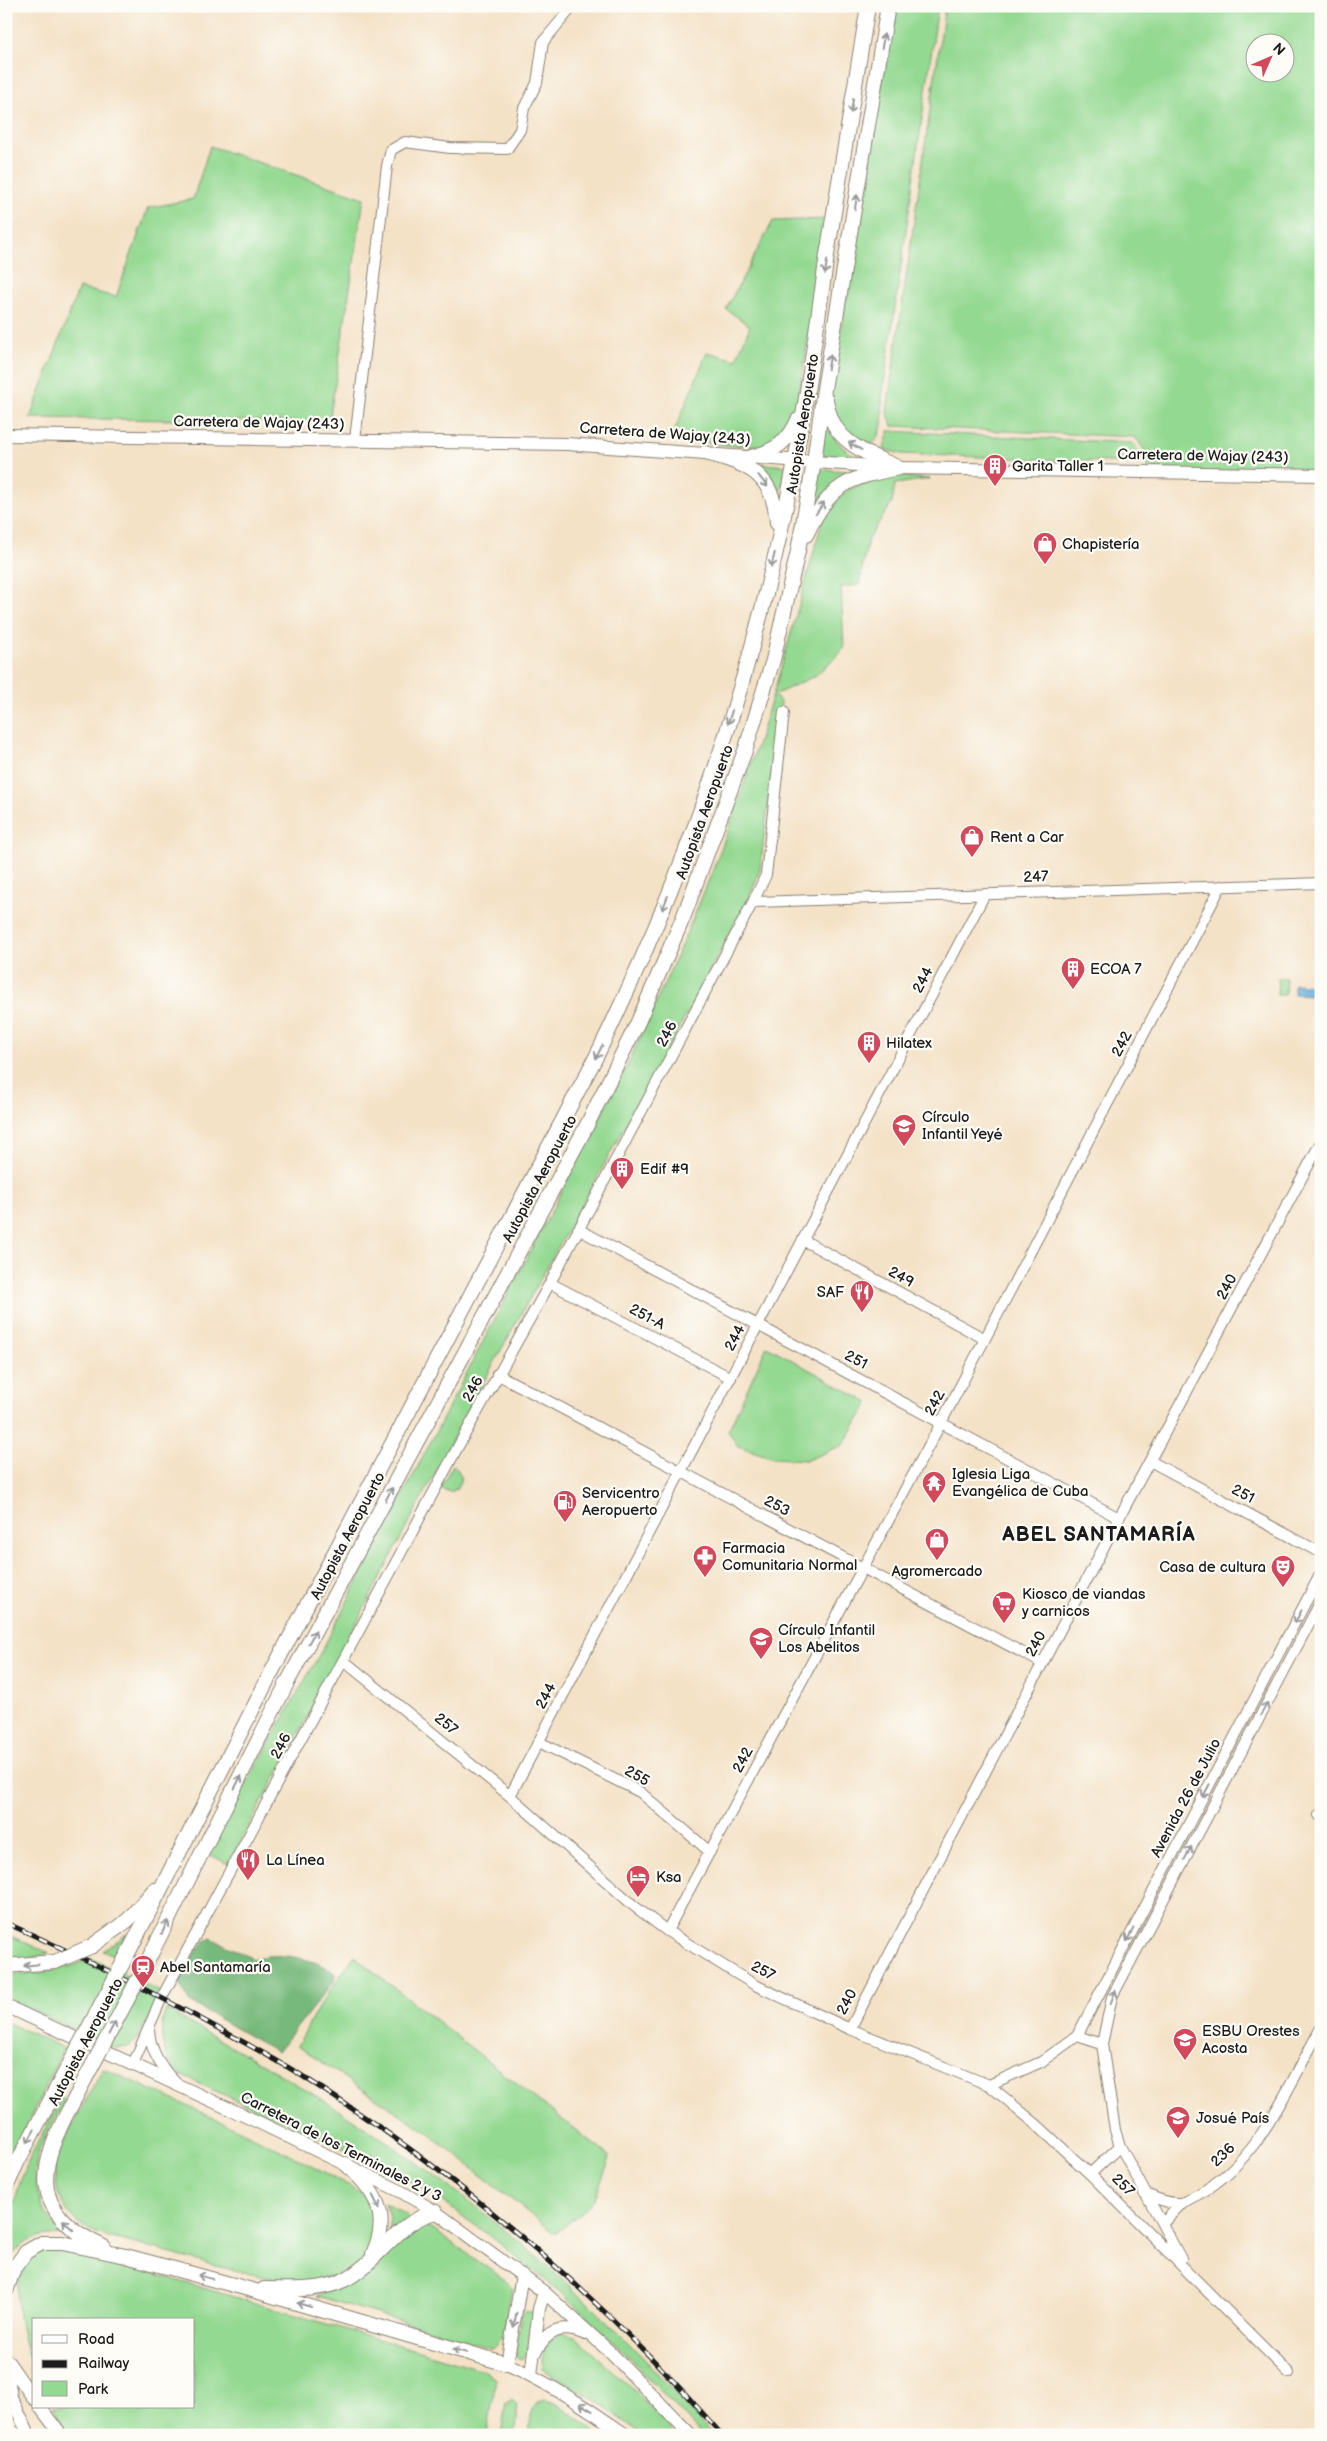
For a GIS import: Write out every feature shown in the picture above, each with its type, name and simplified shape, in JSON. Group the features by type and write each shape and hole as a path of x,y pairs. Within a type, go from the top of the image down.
{"highway":[{"name":"Autopista Aeropuerto","path":"6,2188 16,2163 184,1846 270,1675 565,1117 622,1005 663,909 700,814 742,678 778,540 795,462 805,403 868,6"},
{"name":"Autopista Aeropuerto","path":"126,2256 73,2230 63,2221 53,2206 47,2189 46,2169 56,2134 143,1970 287,1683 513,1266 638,1022 683,918 746,748 773,660 798,551 888,6"},
{"path":"824,389 828,414 844,439 853,447 898,468"},
{"path":"751,456 774,450 783,444 792,433 805,403"},
{"path":"705,453 736,461 752,468 762,479 772,493 778,540"},
{"path":"798,551 814,517 832,494 844,484 863,474 898,468"},
{"path":"6,1966 55,1962 92,1946 128,1920 148,1897 184,1846"},
{"path":"346,2164 366,2185 380,2210 382,2231 371,2259"},
{"path":"252,2290 312,2289 344,2280 371,2259 413,2221 423,2214 436,2212"},
{"path":"6,2291 12,2272 21,2258 30,2249 42,2243 62,2243 126,2256 252,2290 507,2364"}],"main road":[{"name":"Carretera de Wajay (243)","path":"6,435 567,444 898,468 1321,475"},
{"name":"Carretera de los Terminales 2 y 3","path":"6,2006 346,2164 436,2212 544,2292 596,2339 691,2435"},
{"path":"522,2275 507,2364 531,2375 591,2410 626,2435"},
{"path":"531,2375 539,2309 544,2292"},
{"path":"534,2354 543,2340 555,2330 575,2329 596,2339"},
{"path":"6,2359 32,2396"},
{"path":"6,2364 10,2397 29,2435"},
{"path":"41,2408 61,2435"}],"street":[{"path":"355,440 387,166 391,150 405,142 450,148 507,150 520,130 524,108 538,83 543,42 574,6"},
{"name":"246","path":"133,2064 162,1997 498,1374 550,1283 753,902 766,875 784,712"},
{"name":"247","path":"753,902 1321,882"},
{"name":"242","path":"667,1931 941,1423 1221,886"},
{"name":"244","path":"510,1796 985,894"},
{"name":"240","path":"850,2029 1042,1663 1321,1142"},
{"name":"251","path":"578,1229 1119,1518"},
{"name":"249","path":"803,1240 985,1339"},
{"name":"251-A","path":"550,1283 731,1378"},
{"name":"253","path":"498,1374 1042,1663"},
{"name":"251","path":"1150,1461 1321,1553"},
{"name":"Avenida 26 de Julio","path":"989,2085 1041,2062 1077,2036 1321,1573"},
{"name":"Avenida 26 de Julio","path":"1144,2193 1120,2146 1115,2130 1102,2044 1112,1998 1321,1601"},
{"name":"257","path":"344,1661 510,1796 634,1906 667,1931 754,1985 850,2029 989,2085 1036,2124 1090,2174 1289,2373"},
{"path":"1244,1719 1255,1725"},
{"name":"255","path":"538,1742 640,1792 710,1852"},
{"path":"1221,1762 1232,1768"},
{"path":"149,2028 150,2041 159,2062 180,2086"},
{"name":"236","path":"1162,2224 1182,2203 1208,2189 1232,2169 1251,2149 1270,2120 1321,2028"},
{"path":"1077,2036 1102,2044"},
{"path":"1090,2174 1120,2146"},
{"path":"1144,2193 1167,2202 1182,2203"},
{"name":"257","path":"1144,2193 1186,2270"}],"green space":[{"path":"895,6 938,6 882,399 882,426 878,438 868,447 849,439 833,414 830,394"},
{"path":"945,6 1321,6 1321,475 1149,471 1145,451 1135,437 892,426 887,410"},
{"path":"210,146 364,198 329,422 30,418 79,288 116,297 148,208 193,199"},
{"path":"827,219 797,408 785,431 773,442 753,446 724,445 672,437 707,352 736,360 750,326 726,309 773,221"},
{"path":"825,426 842,447 858,458 821,456"},
{"path":"889,431 1133,443 1139,452 1135,463 901,454 884,449"},
{"path":"754,463 787,466 779,496 769,478"},
{"path":"818,469 859,472 834,484 809,517"},
{"path":"889,475 930,479 895,484 892,503 868,539 859,585 841,587 844,649 815,676 774,695 781,703 760,869 751,894 662,1060 469,1408 279,1771 228,1864 207,1853 321,1652 627,1066 679,950 716,863 754,755 790,637 823,518 830,507 844,493 859,485"},
{"path":"1278,978 1286,978 1285,995 1277,995"},
{"path":"767,1346 869,1403 843,1445 807,1460 773,1458 738,1446 728,1431"},
{"path":"453,1465 459,1472 460,1484 455,1490 450,1492 440,1488"},
{"path":"6,1934 49,1953 25,1960 6,1959"},
{"path":"127,1934 116,1957 103,1951"},
{"path":"211,1938 253,1959 284,1956 308,1960 328,1968 335,1974 334,1981 277,2052 190,2002 179,1983 188,1964 200,1946"},
{"path":"354,1956 610,2157 594,2201 555,2234 427,2132 297,2046 318,2008"},
{"path":"91,1958 162,1993 138,2038 128,2047 115,2048 6,1998 6,1974 50,1971 71,1966"},
{"path":"166,2010 276,2072 350,2117 463,2197 517,2240 619,2333 667,2383 712,2435 702,2435 625,2353 564,2295 494,2239 429,2192 373,2162 180,2075 169,2060 163,2044 162,2028"},
{"path":"6,2022 64,2048 6,2168"},
{"path":"103,2068 299,2159 359,2192 368,2200 374,2217 373,2235 366,2255 360,2262 340,2273 318,2280 299,2283 258,2276 107,2237 80,2224 66,2210 58,2193 55,2175 56,2156"},
{"path":"62,2097 65,2100 40,2148 37,2159 36,2183 43,2207 56,2227 65,2235 47,2235 31,2240 18,2249 8,2263 9,2238 16,2195 30,2157"},
{"path":"385,2203 407,2215 409,2219 389,2237 389,2218"},
{"path":"423,2226 432,2229 505,2280 512,2288 503,2337 496,2346 491,2348 317,2296 370,2270"},
{"path":"63,2247 484,2370 495,2379 487,2435 69,2435 53,2408 195,2408 195,2318 32,2318 32,2365 18,2313 18,2282 21,2269 27,2258 31,2254 44,2249"},
{"path":"525,2311 533,2313 527,2355 521,2359 517,2357 515,2351 521,2316"},
{"path":"562,2333 575,2336 634,2390 676,2435 643,2435 593,2398 542,2369 541,2360 545,2343"},
{"path":"513,2399 518,2405 514,2435 501,2435 506,2403"},
{"path":"545,2400 559,2405 599,2435 529,2435 533,2409 536,2404"}],"water":[{"path":"1294,984 1311,985 1311,995 1294,994"}],"railway":[{"path":"6,1923 62,1948 171,2003 296,2072 355,2110 468,2193 575,2284 626,2332 722,2435"}],"place":[{"name":"Garita Taller 1","path":"995,487"},
{"name":"Chapistería","path":"1045,565"},
{"name":"Rent a Car","path":"972,858"},
{"name":"ECOA 7","path":"1073,990"},
{"name":"Hilatex","path":"869,1064"},
{"name":"Círculo Infantil Yeyé","path":"904,1147"},
{"name":"Edif #9","path":"622,1190"},
{"name":"SAF","path":"862,1313"},
{"name":"Iglesia Liga Evangélica de Cuba","path":"934,1504"},
{"name":"Servicentro Aeropuerto","path":"565,1523"},
{"name":"Agromercado","path":"937,1561"},
{"name":"Farmacia Comunitaria Normal","path":"705,1578"},
{"name":"Casa de cultura","path":"1283,1588"},
{"name":"Kiosco de viandas y carnicos","path":"1004,1624"},
{"name":"Círculo Infantil Los Abelitos","path":"761,1660"},
{"name":"La Línea","path":"248,1881"},
{"name":"Ksa","path":"638,1898"},
{"name":"Abel Santamaría","path":"143,1988"},
{"name":"ESBU Orestes Acosta","path":"1185,2061"},
{"name":"Josué País","path":"1178,2139"}],"district":[{"name":"ABEL SANTAMARÍA","path":"1099,1535"}]}
